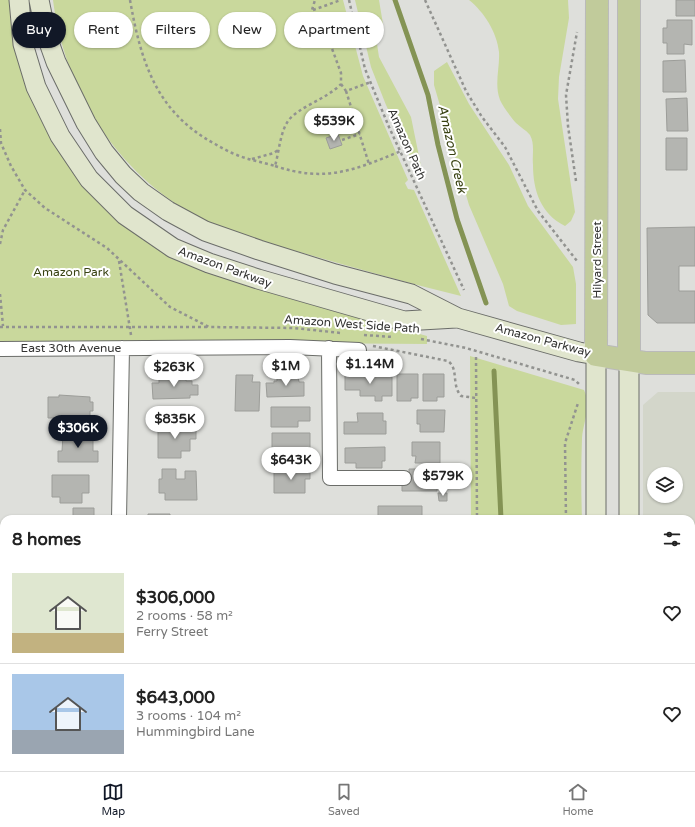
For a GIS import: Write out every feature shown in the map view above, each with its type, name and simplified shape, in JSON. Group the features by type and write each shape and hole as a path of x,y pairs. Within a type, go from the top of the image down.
{"main road":[{"name":"Amazon Parkway","path":"19,0 23,44 36,87 60,136 89,179 124,215 173,248 208,263 266,282 404,321 458,318"},
{"name":"Amazon Parkway","path":"39,0 46,34 56,62 86,123 109,158 123,175 141,192 168,211 205,231 259,250 335,274 411,294 458,318 588,353 629,360"},
{"name":"Hilyard Street","path":"596,515 588,353 597,0"},
{"path":"629,0 629,515"},
{"path":"629,360 646,363 695,363"}],"street":[{"name":"East 30th Avenue","path":"0,348 329,348 365,345"},
{"path":"119,515 127,348"},
{"path":"329,348 330,478 404,478"}],"path":[{"path":"130,0 143,58 157,89 176,115 198,134 236,155 289,170 324,174 340,173 369,164 401,151"},
{"path":"315,0 312,10 315,18 324,27 341,73 341,84 346,91 369,164"},
{"path":"312,10 341,0"},
{"name":"Amazon Path","path":"349,0 365,69 464,290"},
{"path":"425,0 466,91 482,117 505,147 538,211 578,262"},
{"path":"577,26 566,95 568,126 577,189"},
{"path":"346,91 371,82"},
{"path":"275,166 288,121 294,115 335,90 341,84"},
{"name":"Amazon West Side Path","path":"0,129 1,143 11,166 25,190 45,208 107,248 170,307 209,327 294,328 344,333"},
{"path":"342,140 360,134"},
{"path":"251,159 274,153 280,148"},
{"path":"0,244 3,230 25,190"},
{"path":"578,255 578,269"},
{"path":"119,260 130,328 127,348"},
{"path":"0,294 1,327 209,327"},
{"name":"Amazon West Side Path","path":"358,334 395,337"},
{"path":"366,335 365,345 448,361 452,364 454,370 454,383 461,396 476,398"},
{"name":"Amazon West Side Path","path":"416,338 431,339 516,361 575,380 579,385"},
{"path":"579,391 579,385 588,353"},
{"path":"476,357 476,515"},
{"path":"566,515 565,443 579,397"}],"shaded area":[{"path":"658,392 695,392 695,515 643,515 643,405"}],"green space":[{"name":"Amazon Park","path":"0,0 9,0 12,18 12,48 17,48 31,100 56,145 82,182 211,273 319,306 427,336 427,344 0,341"},
{"path":"53,0 343,0 346,12 284,12 284,48 356,48 363,76 408,180 405,183 408,189 414,190 461,296 362,270 244,236 202,219 162,194 137,172 115,148 97,122 81,93 68,64 64,48 66,48 66,12 55,12"},
{"path":"355,0 379,0 381,12 358,12"},
{"path":"469,0 568,0 569,18 559,77 558,99 575,212 571,221 565,226 550,215 540,201 533,175 532,138 514,121 500,100 497,88 499,52 496,37 485,16"},
{"path":"366,48 378,48 379,57 411,117 423,176 420,176 416,170 386,105 371,67"},
{"path":"447,62 469,104 509,165 528,206 573,267 576,284 576,324 561,325 517,311 509,306 503,284 469,205 434,85 434,71"},
{"path":"470,356 584,390 587,408 582,438 582,515 471,515"}],"building":[{"path":"676,0 695,0 695,16 676,16"},
{"path":"667,20 692,20 692,45 684,44 684,54 667,54 667,43 663,43 663,28 667,28"},
{"path":"685,60 686,92 663,92 663,61"},
{"path":"687,98 688,131 667,131 666,99"},
{"path":"338,134 342,145 330,149 326,138"},
{"path":"666,138 687,138 687,170 666,170"},
{"path":"695,227 695,266 679,266 679,291 695,291 695,323 657,323 648,315 647,228"},
{"path":"169,373 182,373 182,377 186,377 186,381 192,381 192,385 198,385 198,395 190,395 190,398 153,399 152,383 159,383 159,379 165,379 165,376 169,375"},
{"path":"283,374 293,374 293,377 298,377 299,382 304,382 304,396 267,397 266,383 274,383 274,381 277,381 277,377 283,377"},
{"path":"345,374 392,374 392,396 382,396 382,401 375,401 375,396 360,396 360,390 345,390"},
{"path":"397,374 418,374 418,398 411,398 411,401 397,401"},
{"path":"423,374 444,374 444,397 437,397 437,401 423,401"},
{"path":"236,375 253,375 252,382 260,382 259,411 235,411"},
{"path":"59,395 90,397 90,402 93,402 93,411 90,411 90,418 48,418 48,397 59,397"},
{"path":"271,407 310,407 310,421 298,421 298,427 271,427"},
{"path":"417,410 445,410 444,432 420,432 420,424 417,424"},
{"path":"357,413 383,413 383,421 386,421 386,434 344,434 344,422 358,422"},
{"path":"158,425 196,425 196,439 190,439 190,451 181,451 181,458 158,458"},
{"path":"272,433 310,433 310,449 296,449 296,451 302,451 302,464 272,464"},
{"path":"63,435 93,435 93,451 98,451 98,462 58,462 58,451 62,451"},
{"path":"412,442 440,442 440,463 415,463 416,456 412,456"},
{"path":"385,447 385,461 382,461 382,468 356,468 356,463 345,463 345,448"},
{"path":"162,469 176,469 176,479 185,479 185,471 196,471 197,500 165,500 165,493 159,493 159,479 162,479"},
{"path":"409,469 440,469 440,482 437,482 437,491 402,491 402,484 409,484"},
{"path":"310,470 310,479 305,479 305,493 274,493 274,471"},
{"path":"52,475 89,475 89,493 82,493 82,503 60,503 60,497 52,497"},
{"path":"438,493 447,493 447,501 439,501"},
{"path":"378,506 422,506 422,515 378,515"},
{"path":"73,508 94,508 94,515 73,515"},
{"path":"148,514 170,514 170,515"}],"waterway":[{"name":"Amazon Creek","path":"395,0 428,95 438,145 457,219 486,303"},
{"name":"Amazon Creek","path":"494,371 501,515"}]}
